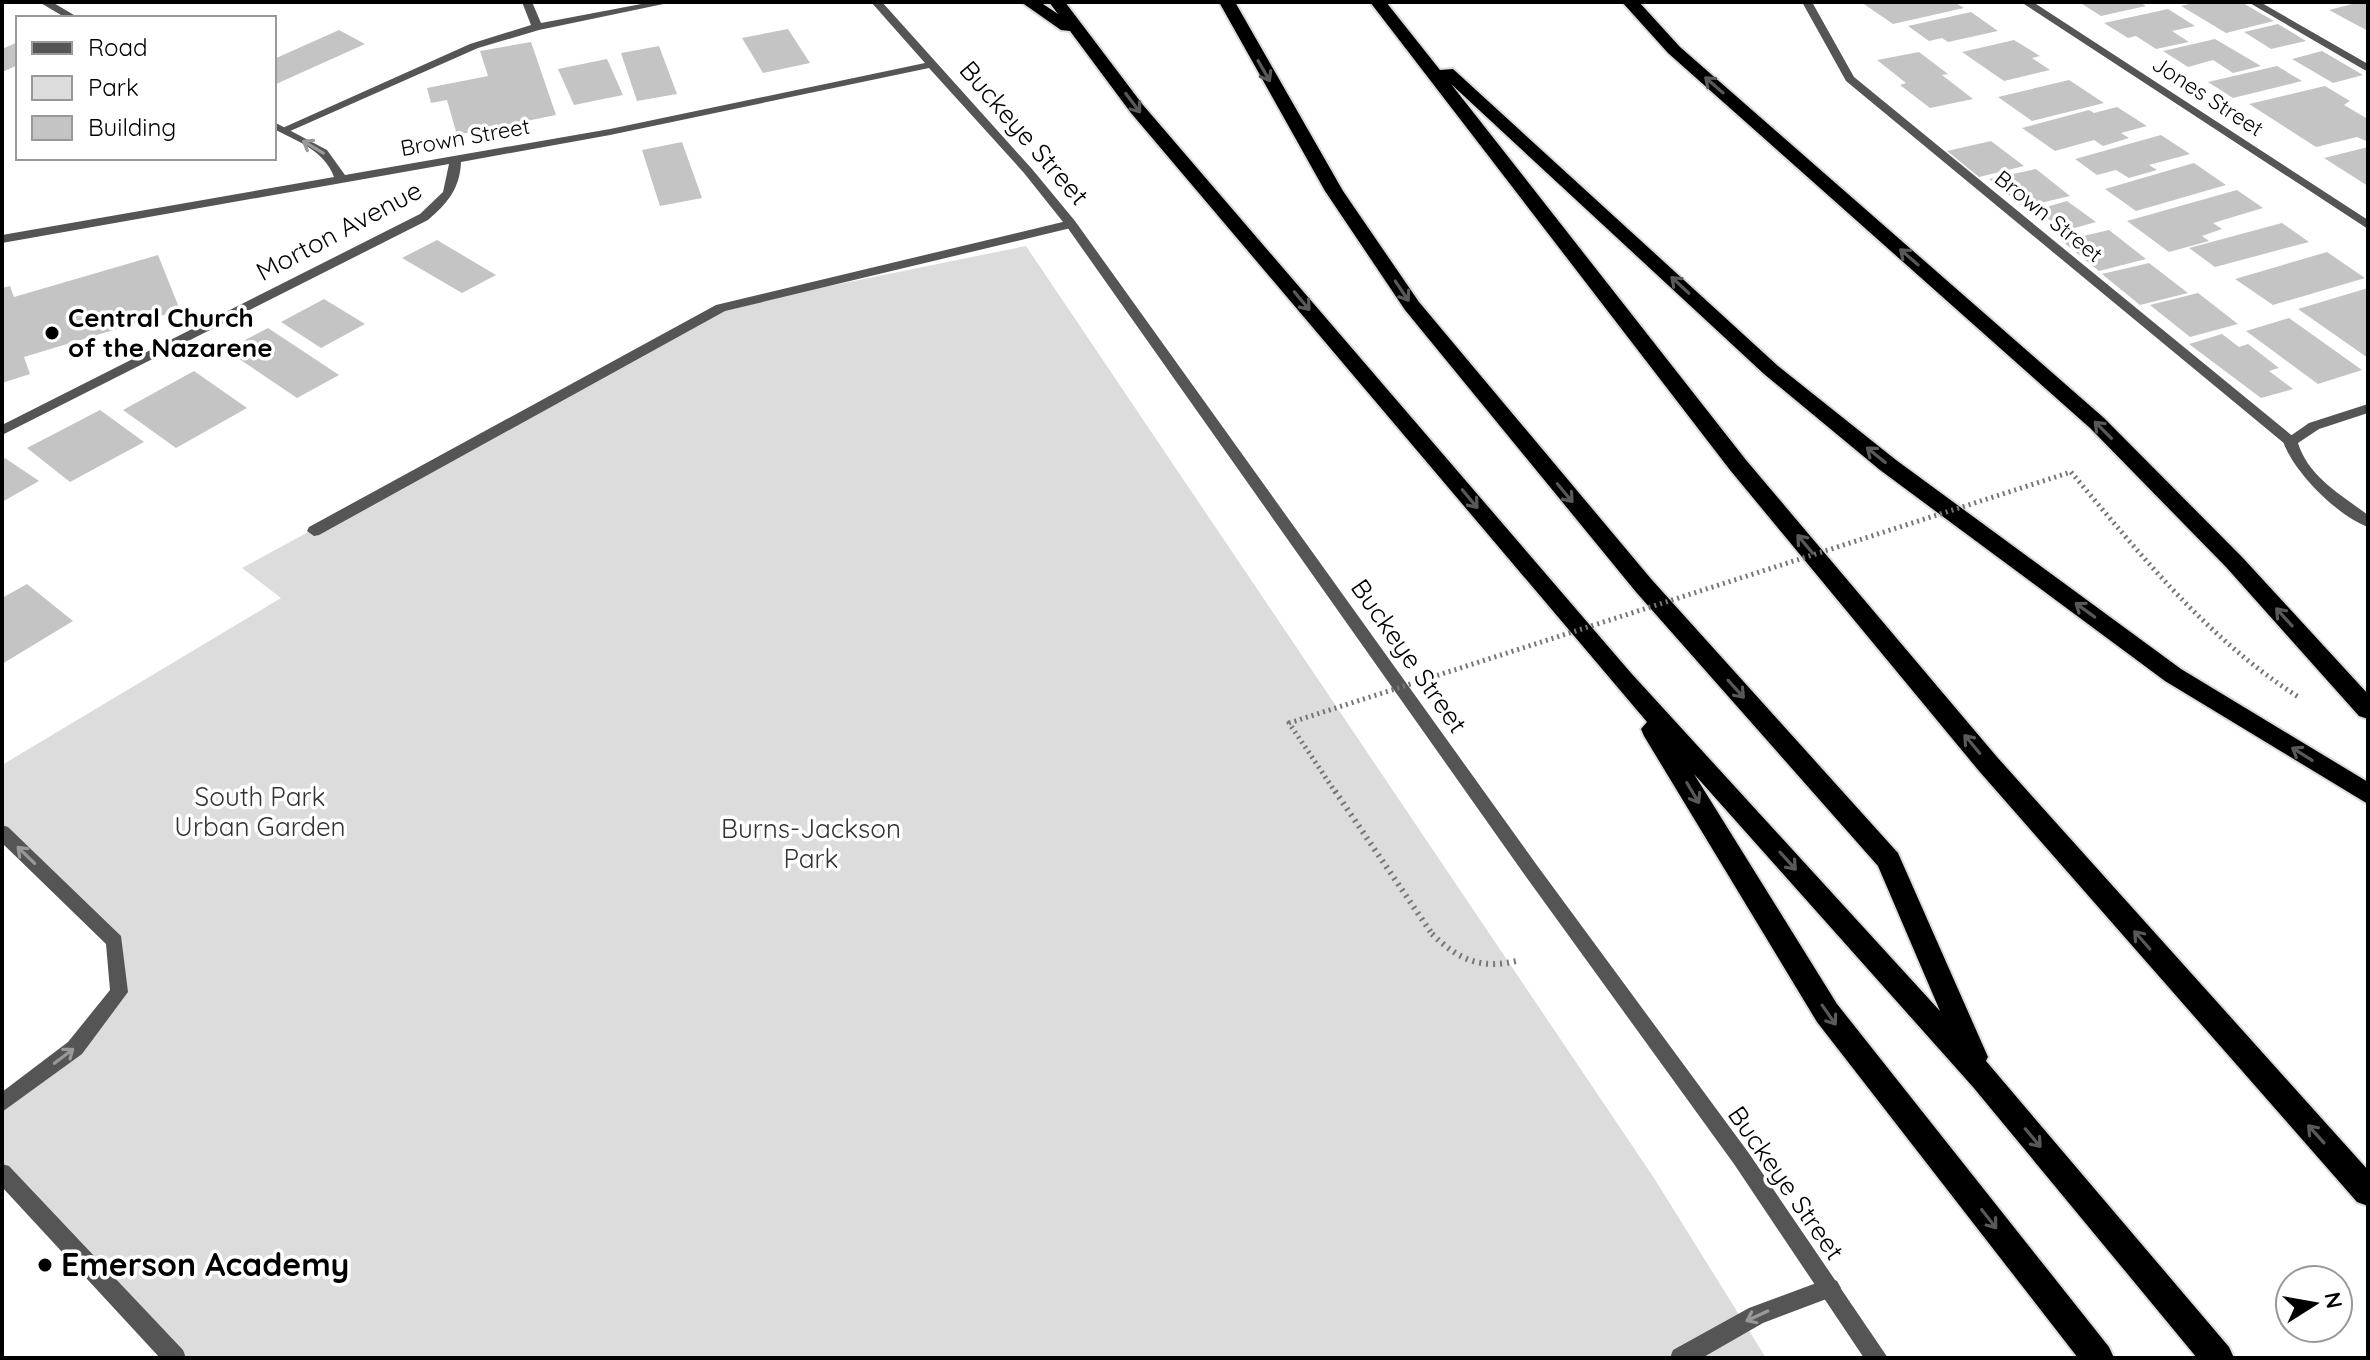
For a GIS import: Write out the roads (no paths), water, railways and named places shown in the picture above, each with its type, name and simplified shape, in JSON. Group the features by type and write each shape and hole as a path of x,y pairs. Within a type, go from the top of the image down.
{"highway":[{"path":"1029,2 1087,40"},
{"path":"1057,2 1137,109 1623,679 1983,1078 2218,1358"},
{"path":"1227,2 1334,191 1412,306 1644,586 1889,860 1983,1078"},
{"path":"1378,2 1738,465 1988,764 2368,1192"},
{"path":"1630,2 1674,50 2097,423 2234,562 2368,710"},
{"path":"1398,28 1771,370 1888,465 2173,675 2368,794"},
{"path":"1623,679 1827,1013 2098,1358"}],"street":[{"path":"44,2 70,16"},
{"path":"527,2 537,27"},
{"path":"279,127 474,46 537,27 668,2"},
{"name":"Buckeye Street","path":"876,2 1071,224 1530,869 1741,1158 1877,1358"},
{"name":"Brown Street","path":"1807,2 1850,79 2290,441 2293,455 2319,484 2368,522"},
{"name":"Jones Street","path":"2026,2 2368,225"},
{"path":"2253,2 2368,69"},
{"name":"Brown Street","path":"2,239 624,129 933,64"},
{"path":"279,127 322,150 338,165 341,179"},
{"name":"Morton Avenue","path":"2,431 424,217 443,202 455,183 455,159"},
{"path":"314,531 721,308 1071,224"},
{"path":"2290,441 2314,426 2368,408"},
{"path":"2,832 115,941 119,992 75,1048 2,1103"},
{"path":"2,1173 175,1358"},
{"path":"1681,1358 1757,1315 1830,1288"}],"place":[{"name":"Central Church of the Nazarene","path":"52,333"},
{"name":"Emerson Academy","path":"45,1265"}],"park label":[{"name":"South Park Urban Garden","path":"260,812"},
{"name":"Burns-Jackson Park","path":"811,844"}]}
